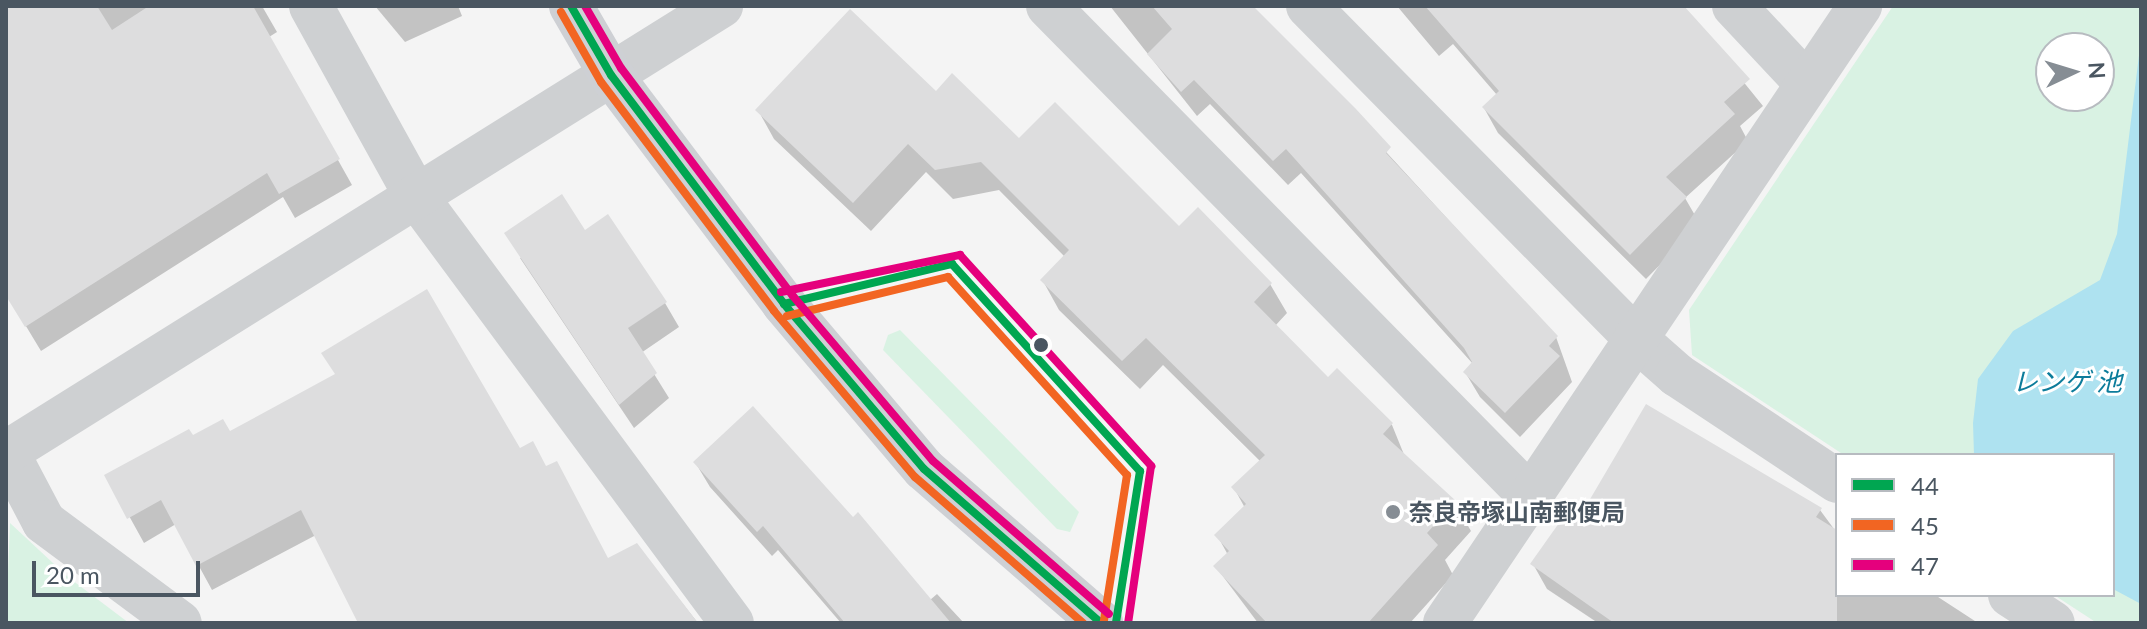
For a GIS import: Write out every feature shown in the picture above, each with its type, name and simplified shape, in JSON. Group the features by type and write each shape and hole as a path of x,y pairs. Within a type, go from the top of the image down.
{"street":[{"path":"311,6 416,196 732,623"},
{"path":"571,6 611,75 784,304 924,469 1101,623"},
{"path":"180,623 44,522 6,451 721,6"},
{"path":"1048,6 1529,495"},
{"path":"1308,6 1635,338 1677,375 1835,480"},
{"path":"1734,6 1806,83"},
{"path":"1461,618 1529,495 1860,6"},
{"path":"2013,597 2053,623"}],"green space":[{"path":"1893,6 2141,6 2141,623 2097,623 2057,597 2115,597 2115,453 1841,453 1692,355 1689,310"},
{"path":"900,330 1079,512 1070,532 1057,529 883,350 888,335"},
{"path":"10,523 68,577 129,623 6,623"}],"water":[{"name":"レンゲ 池","path":"2141,39 2141,604 2115,590 2115,453 1974,453 1973,423 1978,379 2013,331 2100,280 2117,234"}],"building":[{"path":"6,6 97,6 112,30 149,6 253,6 340,159 279,194 267,173 25,327 6,296"},
{"path":"1152,6 1253,6 1356,109 1391,147 1386,153 1558,336 1549,346 1560,356 1505,413 1463,372 1472,362 1464,348 1286,149 1273,161 1194,80 1181,92 1147,54 1172,29"},
{"path":"1425,6 1684,6 1750,79 1724,102 1735,114 1666,177 1687,197 1630,255 1482,107 1499,91"},
{"path":"850,9 936,91 952,73 1019,138 1055,102 1179,226 1198,207 1272,283 1254,302 1328,377 1337,368 1393,423 1383,434 1456,501 1427,533 1438,545 1368,623 1267,623 1213,566 1229,551 1214,535 1246,504 1231,487 1265,455 1146,338 1122,361 1040,280 1069,250 981,162 935,170 908,144 853,203 755,110"},
{"path":"562,194 585,230 608,214 667,302 628,328 657,373 619,405 504,233"},
{"path":"427,289 520,448 533,441 546,466 557,461 608,558 637,543 698,623 358,623 301,510 196,566 161,500 127,519 104,475 189,429 193,435 223,419 230,431 335,374 321,353"},
{"path":"1646,404 1822,508 1816,517 1835,529 1837,623 1614,623 1530,564 1576,499 1586,506"},
{"path":"753,406 853,517 858,512 951,623 845,623 763,526 757,532 693,462"}],"transit line":[{"name":"44","path":"571,6 611,75 784,304 924,469 1101,623"},
{"name":"47","path":"585,6 621,68 793,296 933,461 1109,614"},
{"name":"45","path":"561,12 601,82 774,311 915,477 1083,623"},
{"name":"47","path":"781,292 960,255 1151,466 1128,623"},
{"name":"44","path":"784,304 952,264 1140,471 1116,623"},
{"name":"45","path":"787,316 948,277 1127,475 1104,621"}],"place":[{"name":"奈良帝塚山南郵便局","path":"1393,512"}]}
